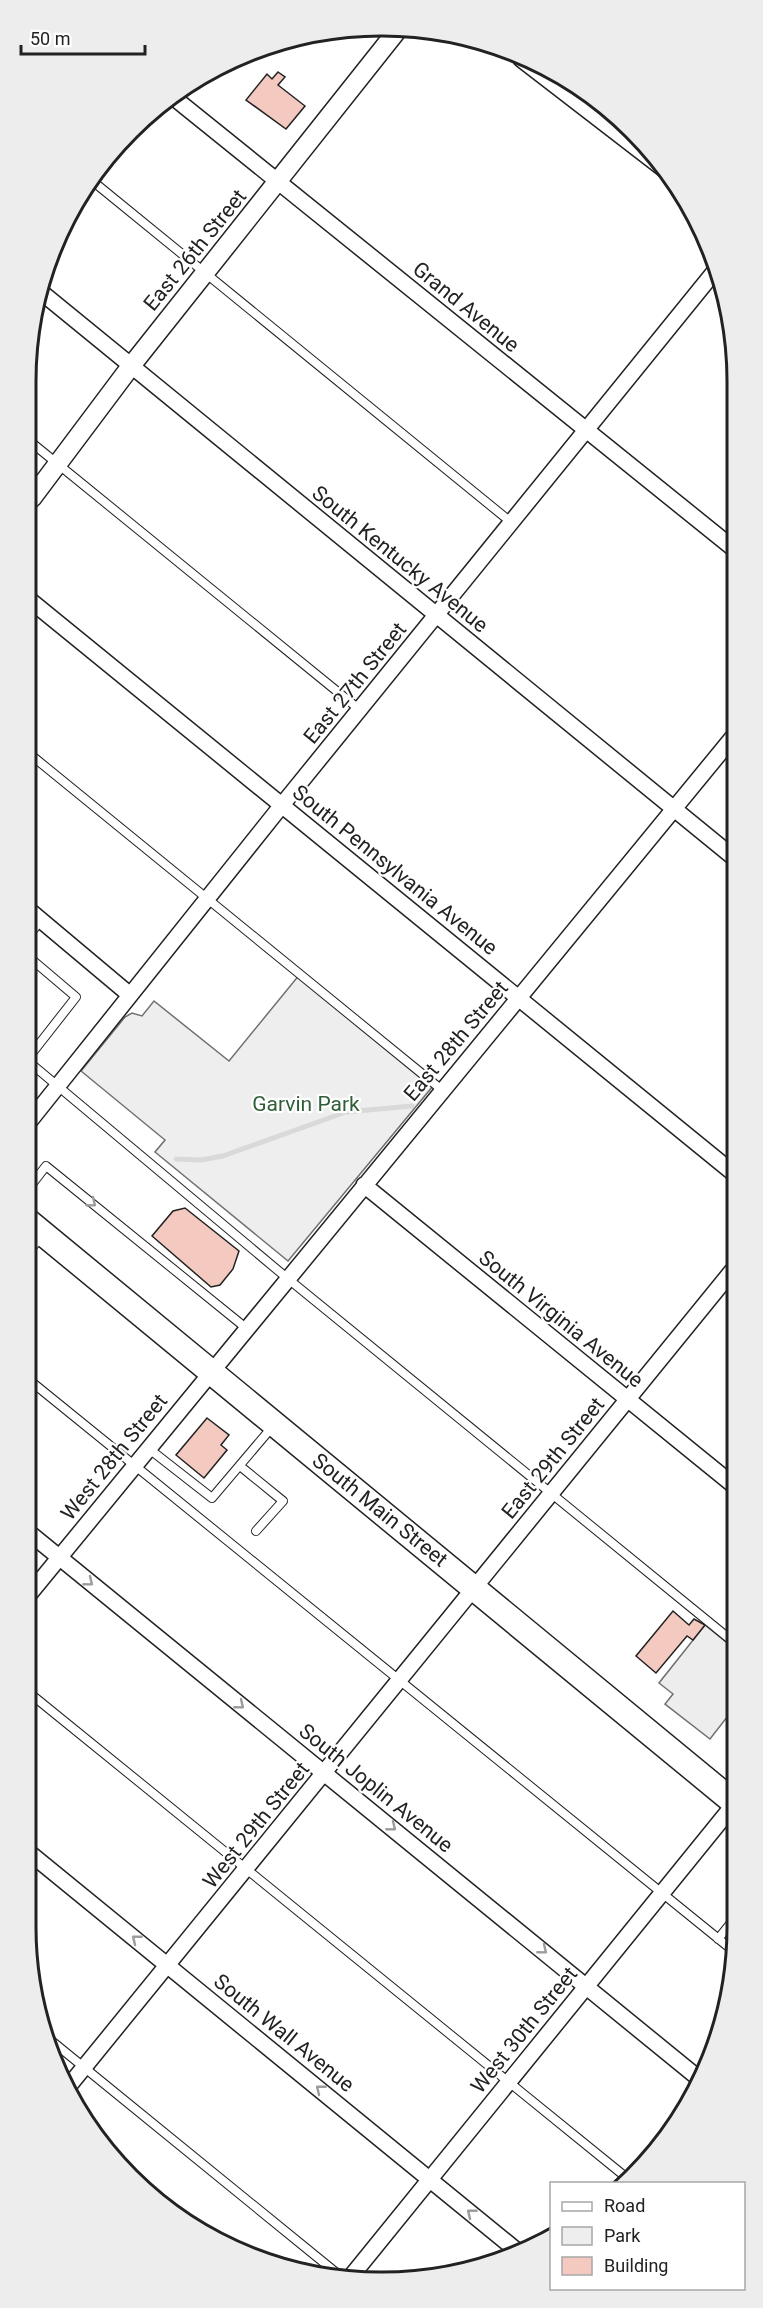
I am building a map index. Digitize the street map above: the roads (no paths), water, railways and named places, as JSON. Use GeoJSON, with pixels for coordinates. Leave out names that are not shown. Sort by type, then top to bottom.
{"type":"FeatureCollection","features":[{"type":"Feature","properties":{"kind":"main road","name":"South Main Street"},"geometry":{"type":"LineString","coordinates":[[36,1228],[727,1797]]}},
{"type":"Feature","properties":{"kind":"street","name":"East 26th Street"},"geometry":{"type":"LineString","coordinates":[[36,493],[132,366],[392,36]]}},
{"type":"Feature","properties":{"kind":"street"},"geometry":{"type":"LineString","coordinates":[[548,79],[634,146]]}},
{"type":"Feature","properties":{"kind":"street","name":"Grand Avenue"},"geometry":{"type":"LineString","coordinates":[[179,102],[727,543]]}},
{"type":"Feature","properties":{"kind":"street","name":"East 27th Street"},"geometry":{"type":"LineString","coordinates":[[36,1113],[711,276]]}},
{"type":"Feature","properties":{"kind":"street","name":"South Kentucky Avenue"},"geometry":{"type":"LineString","coordinates":[[47,297],[727,852]]}},
{"type":"Feature","properties":{"kind":"street","name":"South Pennsylvania Avenue"},"geometry":{"type":"LineString","coordinates":[[36,604],[727,1168]]}},
{"type":"Feature","properties":{"kind":"street","name":"East 28th Street"},"geometry":{"type":"LineString","coordinates":[[211,1371],[727,745]]}},
{"type":"Feature","properties":{"kind":"street"},"geometry":{"type":"LineString","coordinates":[[36,917],[130,995]]}},
{"type":"Feature","properties":{"kind":"street","name":"South Virginia Avenue"},"geometry":{"type":"LineString","coordinates":[[364,1185],[727,1480]]}},
{"type":"Feature","properties":{"kind":"street","name":"East 29th Street"},"geometry":{"type":"LineString","coordinates":[[475,1588],[727,1277]]}},
{"type":"Feature","properties":{"kind":"street","name":"West 28th Street"},"geometry":{"type":"LineString","coordinates":[[36,1586],[211,1371]]}},
{"type":"Feature","properties":{"kind":"street","name":"South Joplin Avenue"},"geometry":{"type":"LineString","coordinates":[[36,1539],[693,2074]]}},
{"type":"Feature","properties":{"kind":"street","name":"West 29th Street"},"geometry":{"type":"LineString","coordinates":[[73,2081],[475,1588]]}},
{"type":"Feature","properties":{"kind":"street","name":"West 30th Street"},"geometry":{"type":"LineString","coordinates":[[356,2271],[727,1813]]}},
{"type":"Feature","properties":{"kind":"street","name":"South Wall Avenue"},"geometry":{"type":"LineString","coordinates":[[36,1858],[512,2247]]}},
{"type":"Feature","properties":{"kind":"lane"},"geometry":{"type":"LineString","coordinates":[[97,185],[512,523]]}},
{"type":"Feature","properties":{"kind":"lane"},"geometry":{"type":"LineString","coordinates":[[36,446],[360,710]]}},
{"type":"Feature","properties":{"kind":"lane"},"geometry":{"type":"LineString","coordinates":[[36,760],[442,1090]]}},
{"type":"Feature","properties":{"kind":"lane"},"geometry":{"type":"LineString","coordinates":[[36,963],[76,997],[36,1048]]}},
{"type":"Feature","properties":{"kind":"lane"},"geometry":{"type":"LineString","coordinates":[[36,1068],[288,1278],[727,1637]]}},
{"type":"Feature","properties":{"kind":"lane"},"geometry":{"type":"LineString","coordinates":[[36,1179],[46,1166],[246,1328]]}},
{"type":"Feature","properties":{"kind":"lane"},"geometry":{"type":"LineString","coordinates":[[36,1385],[726,1945]]}},
{"type":"Feature","properties":{"kind":"lane"},"geometry":{"type":"LineString","coordinates":[[148,1448],[212,1498],[275,1424]]}},
{"type":"Feature","properties":{"kind":"lane"},"geometry":{"type":"LineString","coordinates":[[240,1466],[283,1501],[256,1531]]}},
{"type":"Feature","properties":{"kind":"lane"},"geometry":{"type":"LineString","coordinates":[[36,1698],[622,2174]]}},
{"type":"Feature","properties":{"kind":"lane"},"geometry":{"type":"LineString","coordinates":[[718,1939],[727,1928]]}},
{"type":"Feature","properties":{"kind":"lane"},"geometry":{"type":"LineString","coordinates":[[57,2045],[331,2268]]}},
{"type":"Feature","properties":{"kind":"waterway"},"geometry":{"type":"LineString","coordinates":[[176,1159],[201,1160],[223,1156],[346,1112],[412,1106]]}},
{"type":"Feature","properties":{"kind":"park label","name":"Garvin Park"},"geometry":{"type":"Point","coordinates":[306,1104]}}]}
